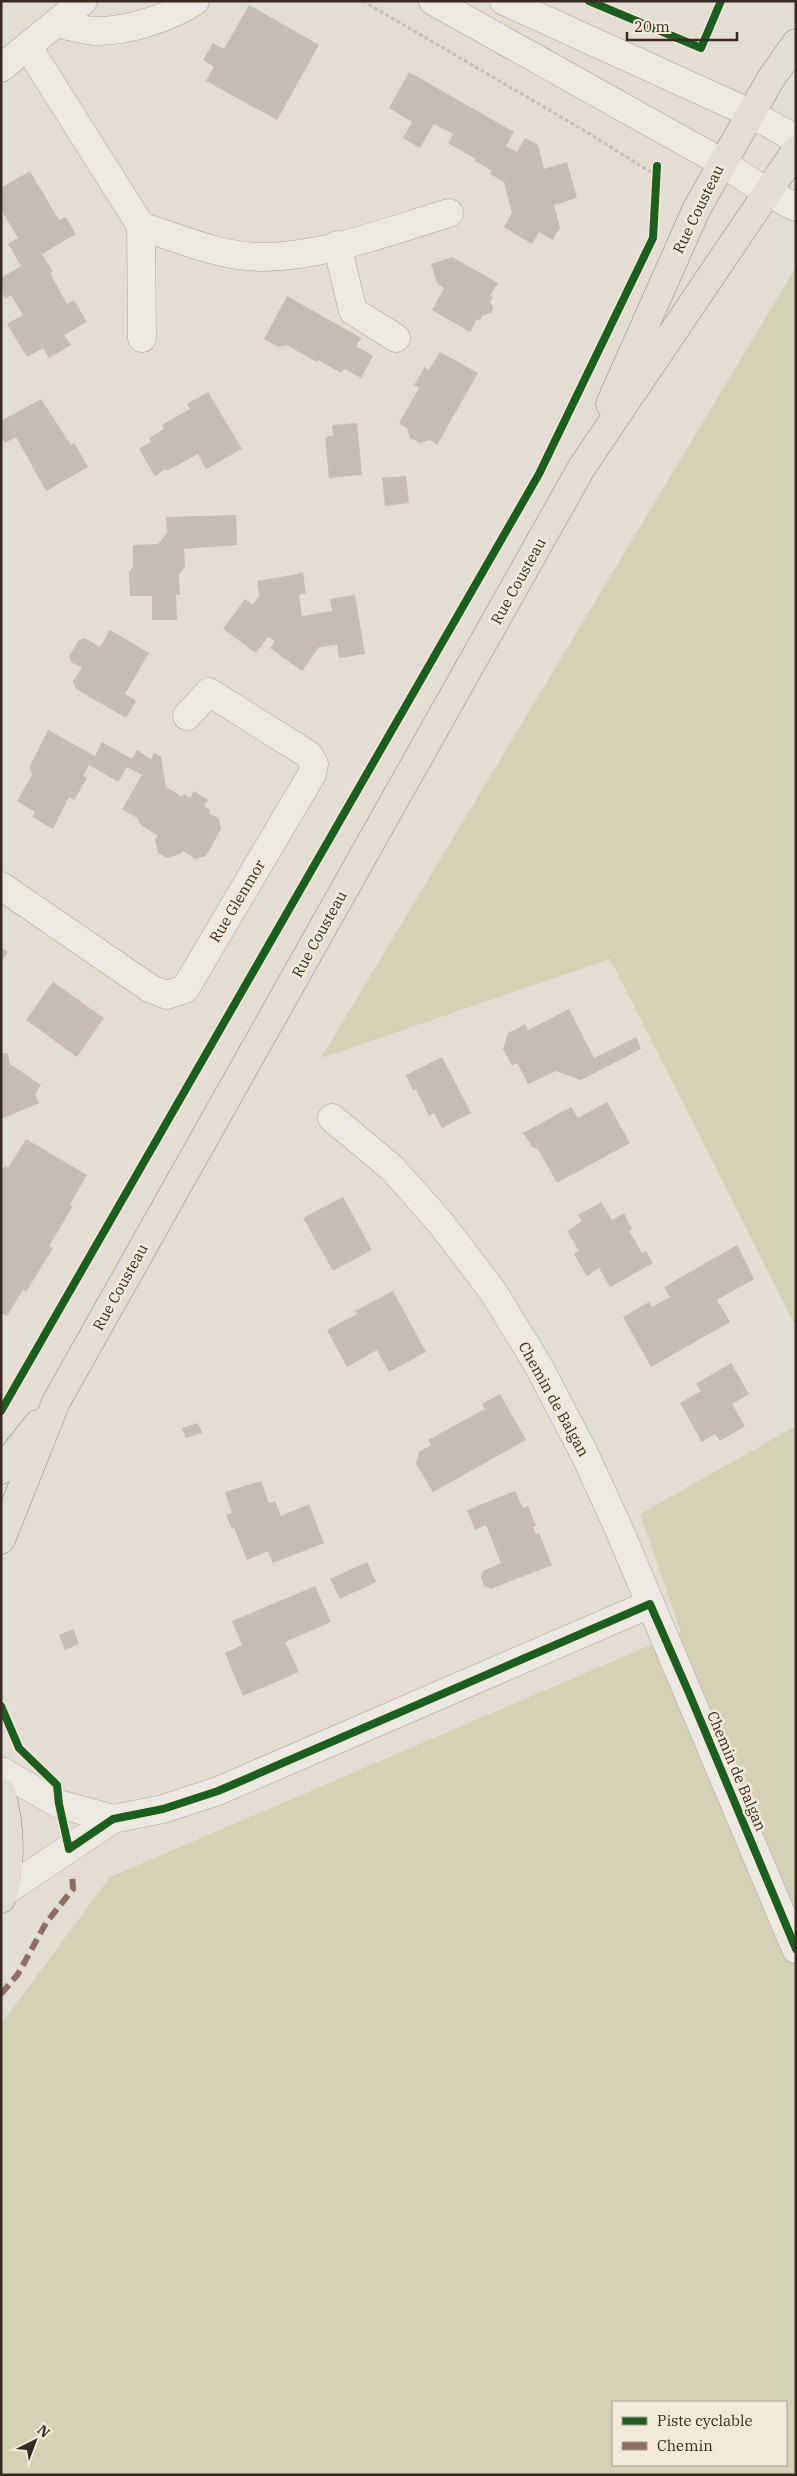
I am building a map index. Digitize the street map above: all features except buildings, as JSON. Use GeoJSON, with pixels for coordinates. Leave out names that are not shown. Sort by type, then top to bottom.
{"type":"FeatureCollection","features":[{"type":"Feature","properties":{"kind":"main road","name":"Rue Cousteau"},"geometry":{"type":"LineString","coordinates":[[582,467],[697,208],[750,113],[770,80],[796,44]]}},
{"type":"Feature","properties":{"kind":"main road","name":"Rue Cousteau"},"geometry":{"type":"LineString","coordinates":[[1,1540],[56,1402],[582,467],[796,150]]}},
{"type":"Feature","properties":{"kind":"main road","name":"Rue Cousteau"},"geometry":{"type":"LineString","coordinates":[[1,1470],[56,1402]]}},
{"type":"Feature","properties":{"kind":"main road"},"geometry":{"type":"LineString","coordinates":[[1,1792],[6,1808],[9,1850],[3,1896]]}},
{"type":"Feature","properties":{"kind":"street"},"geometry":{"type":"LineString","coordinates":[[1,68],[82,1]]}},
{"type":"Feature","properties":{"kind":"street"},"geometry":{"type":"LineString","coordinates":[[56,23],[94,31],[117,29],[178,12],[194,1]]}},
{"type":"Feature","properties":{"kind":"street"},"geometry":{"type":"LineString","coordinates":[[433,1],[722,162],[768,193],[796,207]]}},
{"type":"Feature","properties":{"kind":"street"},"geometry":{"type":"LineString","coordinates":[[504,1],[750,113],[796,140]]}},
{"type":"Feature","properties":{"kind":"street"},"geometry":{"type":"LineString","coordinates":[[28,47],[141,226],[142,338]]}},
{"type":"Feature","properties":{"kind":"street"},"geometry":{"type":"LineString","coordinates":[[141,226],[210,250],[262,257],[316,251],[449,213]]}},
{"type":"Feature","properties":{"kind":"street"},"geometry":{"type":"LineString","coordinates":[[337,245],[353,311],[396,338]]}},
{"type":"Feature","properties":{"kind":"street","name":"Rue Glenmor"},"geometry":{"type":"LineString","coordinates":[[1,886],[151,989],[167,995],[185,989],[312,774],[314,764],[309,755],[208,692],[187,716]]}},
{"type":"Feature","properties":{"kind":"street","name":"Chemin de Balgan"},"geometry":{"type":"LineString","coordinates":[[332,1118],[392,1168],[439,1221],[492,1290],[538,1365],[585,1456],[618,1527],[796,1950]]}},
{"type":"Feature","properties":{"kind":"street"},"geometry":{"type":"LineString","coordinates":[[3,1896],[113,1819],[163,1809],[218,1791],[650,1604]]}},
{"type":"Feature","properties":{"kind":"street"},"geometry":{"type":"LineString","coordinates":[[1,1771],[59,1804],[113,1819]]}},
{"type":"Feature","properties":{"kind":"path"},"geometry":{"type":"LineString","coordinates":[[363,1],[585,131],[657,176]]}},
{"type":"Feature","properties":{"kind":"path"},"geometry":{"type":"LineString","coordinates":[[656,185],[657,166]]}},
{"type":"Feature","properties":{"kind":"shaded area"},"geometry":{"type":"Polygon","coordinates":[[[796,267],[796,1327],[610,959],[321,1058],[796,267]]]}},
{"type":"Feature","properties":{"kind":"shaded area"},"geometry":{"type":"Polygon","coordinates":[[[796,1426],[796,2475],[1,2475],[1,2024],[110,1877],[681,1632],[640,1514],[796,1426]]]}},
{"type":"Feature","properties":{"kind":"marked path"},"geometry":{"type":"LineString","coordinates":[[1,1994],[18,1974],[46,1923],[73,1889],[72,1873]]}},
{"type":"Feature","properties":{"kind":"cycle path"},"geometry":{"type":"LineString","coordinates":[[589,1],[701,48],[721,1]]}},
{"type":"Feature","properties":{"kind":"cycle path"},"geometry":{"type":"LineString","coordinates":[[1,1411],[539,474],[653,238],[657,166]]}},
{"type":"Feature","properties":{"kind":"cycle path"},"geometry":{"type":"LineString","coordinates":[[1,1706],[19,1748],[57,1785],[59,1804],[69,1849],[113,1819],[163,1809],[218,1791],[650,1604],[796,1949]]}}]}
